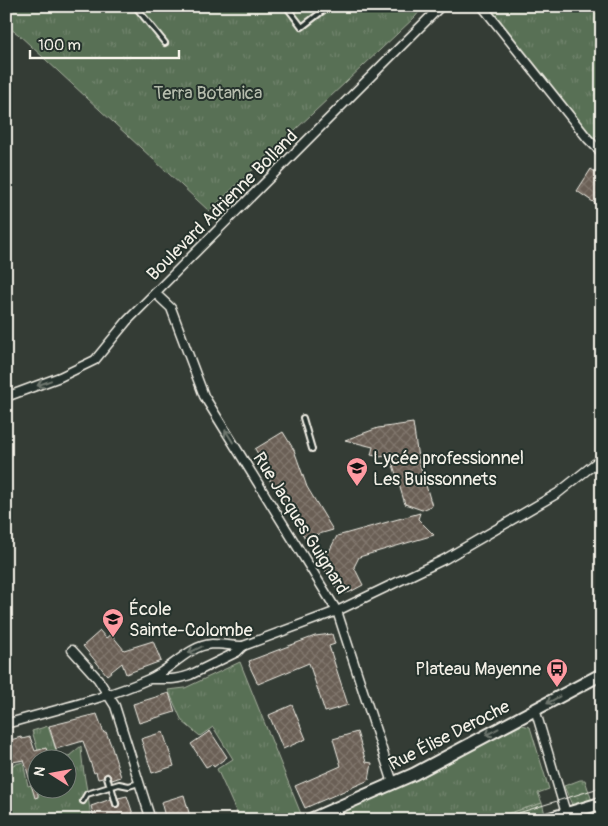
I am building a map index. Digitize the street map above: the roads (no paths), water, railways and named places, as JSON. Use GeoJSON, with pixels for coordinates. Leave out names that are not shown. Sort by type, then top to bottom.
{"type":"FeatureCollection","features":[{"type":"Feature","properties":{"kind":"main road","name":"Rue Élise Deroche"},"geometry":{"type":"LineString","coordinates":[[308,820],[414,774],[602,674]]}},
{"type":"Feature","properties":{"kind":"main road"},"geometry":{"type":"LineString","coordinates":[[545,820],[568,816],[602,803]]}},
{"type":"Feature","properties":{"kind":"street","name":"Boulevard Adrienne Bolland"},"geometry":{"type":"LineString","coordinates":[[6,397],[60,377],[95,360],[104,351],[115,334],[155,293],[441,6]]}},
{"type":"Feature","properties":{"kind":"street"},"geometry":{"type":"LineString","coordinates":[[482,6],[588,139],[602,153]]}},
{"type":"Feature","properties":{"kind":"street","name":"Rue Jacques Guignard"},"geometry":{"type":"LineString","coordinates":[[155,293],[171,308],[204,396],[338,611],[393,784]]}},
{"type":"Feature","properties":{"kind":"street"},"geometry":{"type":"LineString","coordinates":[[6,724],[109,694],[151,679],[193,650],[203,646],[212,644],[243,646],[338,611],[445,559],[497,530],[558,493],[602,458]]}},
{"type":"Feature","properties":{"kind":"street"},"geometry":{"type":"LineString","coordinates":[[151,679],[183,678],[237,652],[243,646]]}},
{"type":"Feature","properties":{"kind":"street"},"geometry":{"type":"LineString","coordinates":[[72,650],[109,694],[115,706],[150,820]]}},
{"type":"Feature","properties":{"kind":"street"},"geometry":{"type":"LineString","coordinates":[[535,709],[568,816]]}},
{"type":"Feature","properties":{"kind":"lane"},"geometry":{"type":"LineString","coordinates":[[135,6],[165,43]]}},
{"type":"Feature","properties":{"kind":"lane"},"geometry":{"type":"LineString","coordinates":[[286,6],[302,27],[329,6]]}},
{"type":"Feature","properties":{"kind":"lane"},"geometry":{"type":"LineString","coordinates":[[303,418],[312,449]]}},
{"type":"Feature","properties":{"kind":"lane"},"geometry":{"type":"LineString","coordinates":[[107,777],[116,804]]}},
{"type":"Feature","properties":{"kind":"lane"},"geometry":{"type":"LineString","coordinates":[[83,801],[87,794],[119,784],[129,786],[139,783]]}},
{"type":"Feature","properties":{"kind":"tram line"},"geometry":{"type":"LineString","coordinates":[[496,820],[602,787]]}},
{"type":"Feature","properties":{"kind":"place","name":"Lycée professionnel Les Buissonnets"},"geometry":{"type":"Point","coordinates":[357,487]}},
{"type":"Feature","properties":{"kind":"place","name":"École Sainte-Colombe"},"geometry":{"type":"Point","coordinates":[113,638]}},
{"type":"Feature","properties":{"kind":"place","name":"Plateau Mayenne"},"geometry":{"type":"Point","coordinates":[557,688]}},
{"type":"Feature","properties":{"kind":"park label","name":"Terra Botanica"},"geometry":{"type":"Point","coordinates":[208,93]}}]}
